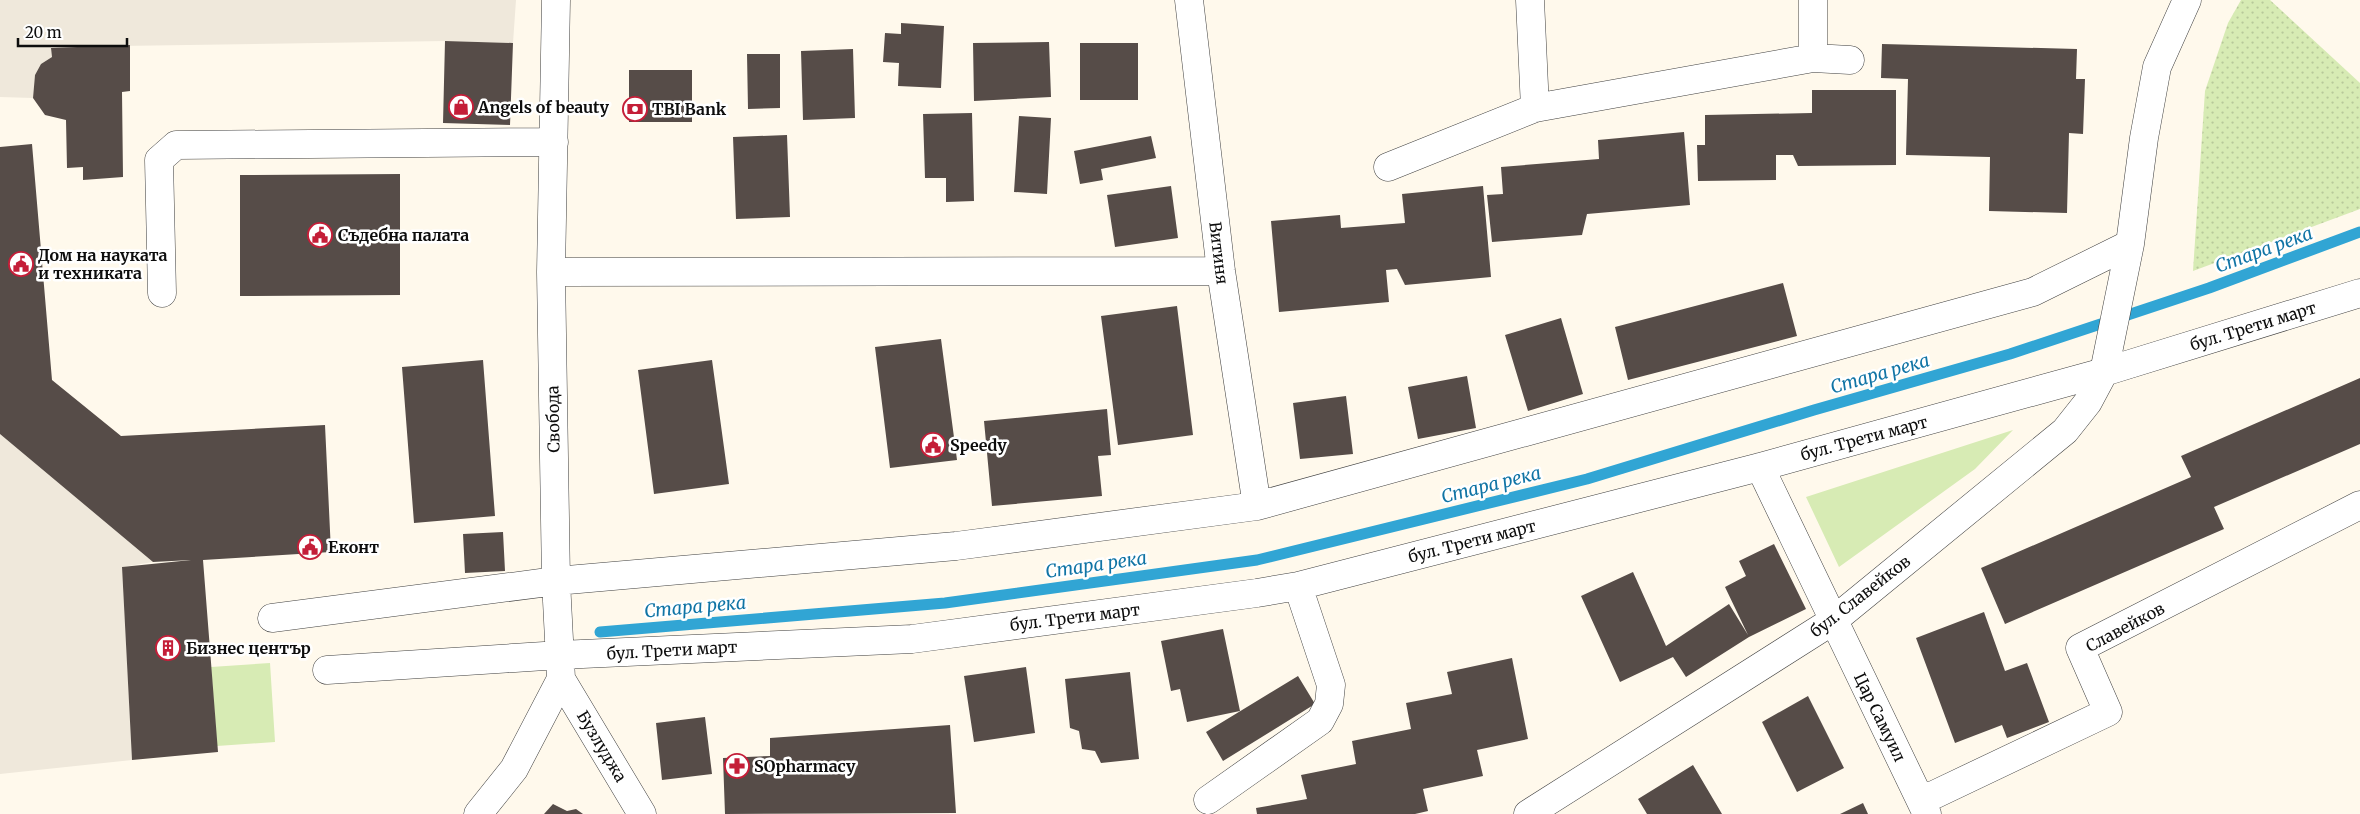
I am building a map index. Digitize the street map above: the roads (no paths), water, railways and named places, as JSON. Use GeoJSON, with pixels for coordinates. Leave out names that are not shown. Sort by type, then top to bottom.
{"type":"FeatureCollection","features":[{"type":"Feature","properties":{"kind":"street","name":"Свобода"},"geometry":{"type":"LineString","coordinates":[[556,0],[551,272],[556,581],[560,667]]}},
{"type":"Feature","properties":{"kind":"street","name":"Витиня"},"geometry":{"type":"LineString","coordinates":[[1189,0],[1221,271],[1257,506]]}},
{"type":"Feature","properties":{"kind":"street"},"geometry":{"type":"LineString","coordinates":[[1530,0],[1535,108]]}},
{"type":"Feature","properties":{"kind":"street"},"geometry":{"type":"LineString","coordinates":[[1813,0],[1813,58]]}},
{"type":"Feature","properties":{"kind":"street","name":"бул. Славейков"},"geometry":{"type":"LineString","coordinates":[[1528,814],[1834,620],[2065,431],[2088,402],[2104,372],[2130,244],[2144,138],[2157,67],[2187,0]]}},
{"type":"Feature","properties":{"kind":"street"},"geometry":{"type":"LineString","coordinates":[[1388,167],[1535,108],[1813,58],[1850,60]]}},
{"type":"Feature","properties":{"kind":"street"},"geometry":{"type":"LineString","coordinates":[[162,293],[160,160],[176,145],[554,142]]}},
{"type":"Feature","properties":{"kind":"street"},"geometry":{"type":"LineString","coordinates":[[272,618],[556,581],[956,546],[1257,506],[2033,292],[2130,244]]}},
{"type":"Feature","properties":{"kind":"street"},"geometry":{"type":"LineString","coordinates":[[551,272],[1221,271]]}},
{"type":"Feature","properties":{"kind":"street","name":"бул. Трети март"},"geometry":{"type":"LineString","coordinates":[[327,670],[560,667],[912,639],[1247,595],[1298,586],[1760,467],[2104,372],[2360,293]]}},
{"type":"Feature","properties":{"kind":"street","name":"Цар Самуил"},"geometry":{"type":"LineString","coordinates":[[1760,467],[1924,808]]}},
{"type":"Feature","properties":{"kind":"street","name":"Славейков"},"geometry":{"type":"LineString","coordinates":[[1924,808],[2108,712],[2080,648],[2360,505]]}},
{"type":"Feature","properties":{"kind":"street"},"geometry":{"type":"LineString","coordinates":[[1208,800],[1320,721],[1329,704],[1331,685],[1298,586]]}},
{"type":"Feature","properties":{"kind":"street"},"geometry":{"type":"LineString","coordinates":[[478,814],[514,768],[560,667]]}},
{"type":"Feature","properties":{"kind":"street","name":"Бузлуджа"},"geometry":{"type":"LineString","coordinates":[[560,667],[642,814]]}},
{"type":"Feature","properties":{"kind":"waterway","name":"Стара река"},"geometry":{"type":"LineString","coordinates":[[600,632],[945,603],[1257,560],[1587,479],[1814,410],[2010,354],[2209,288],[2360,232]]}},
{"type":"Feature","properties":{"kind":"place","name":"Angels of beauty"},"geometry":{"type":"Point","coordinates":[461,107]}},
{"type":"Feature","properties":{"kind":"place","name":"TBI Bank"},"geometry":{"type":"Point","coordinates":[635,109]}},
{"type":"Feature","properties":{"kind":"place","name":"Съдебна палата"},"geometry":{"type":"Point","coordinates":[320,235]}},
{"type":"Feature","properties":{"kind":"place","name":"Дом на науката и техниката"},"geometry":{"type":"Point","coordinates":[21,264]}},
{"type":"Feature","properties":{"kind":"place","name":"Speedy"},"geometry":{"type":"Point","coordinates":[933,445]}},
{"type":"Feature","properties":{"kind":"place","name":"Еконт"},"geometry":{"type":"Point","coordinates":[310,547]}},
{"type":"Feature","properties":{"kind":"place","name":"Бизнес център"},"geometry":{"type":"Point","coordinates":[168,648]}},
{"type":"Feature","properties":{"kind":"place","name":"SOpharmacy"},"geometry":{"type":"Point","coordinates":[737,766]}}]}
